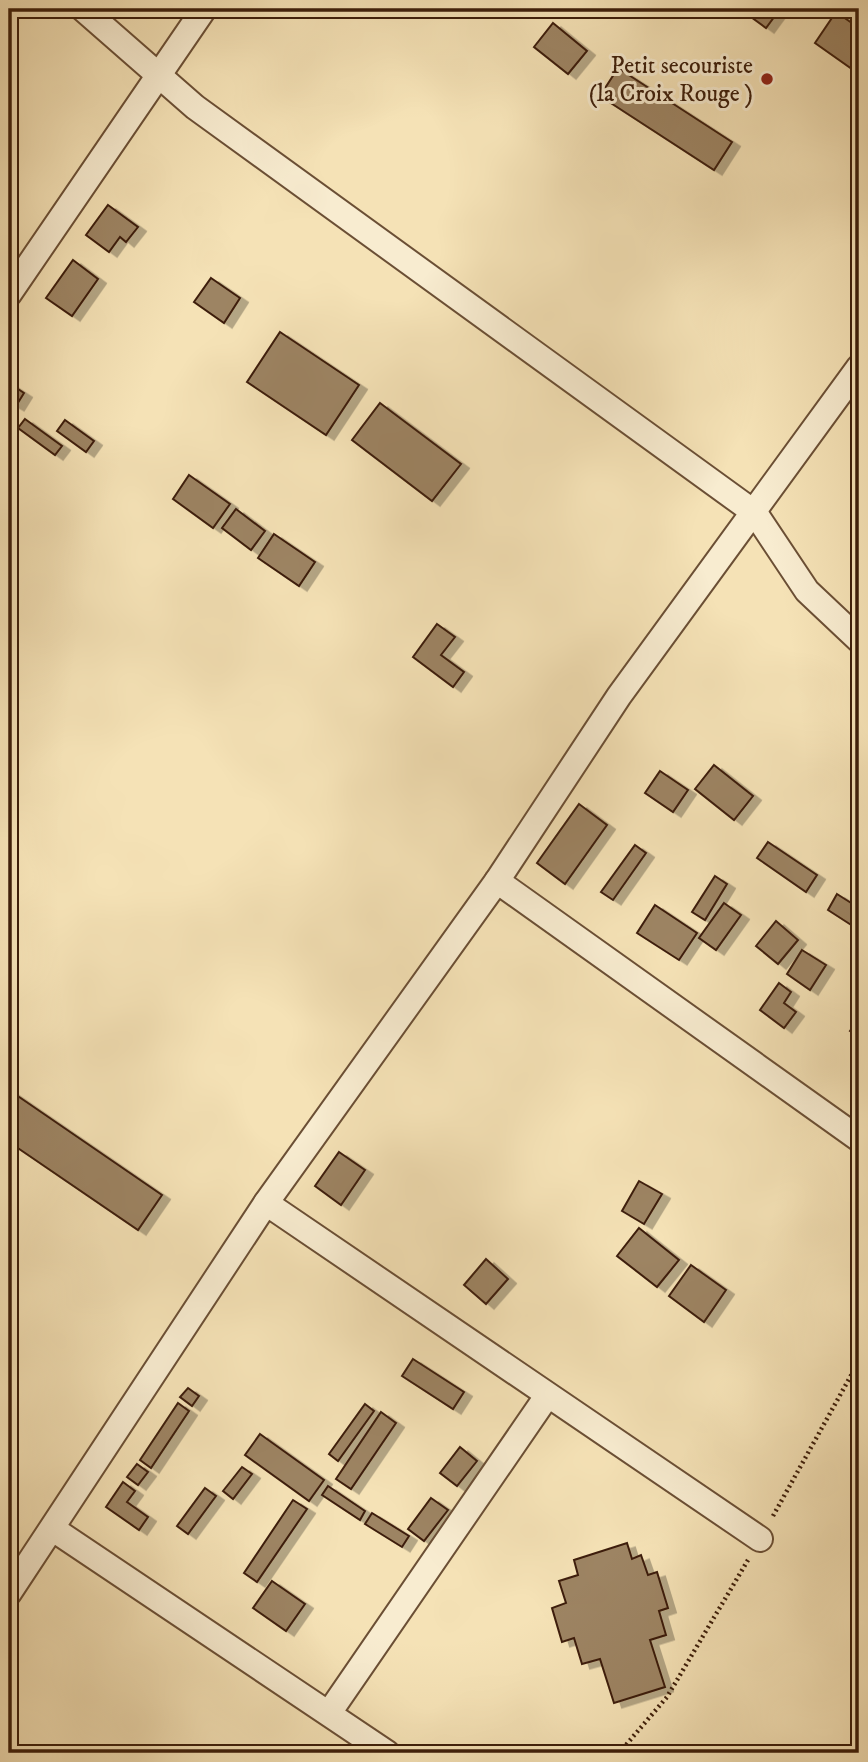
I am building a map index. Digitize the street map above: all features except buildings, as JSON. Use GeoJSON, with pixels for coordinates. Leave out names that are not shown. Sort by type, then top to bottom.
{"type":"FeatureCollection","features":[{"type":"Feature","properties":{"kind":"street"},"geometry":{"type":"LineString","coordinates":[[83,9],[157,77],[755,513],[807,592],[859,640]]}},
{"type":"Feature","properties":{"kind":"street"},"geometry":{"type":"LineString","coordinates":[[9,294],[204,9]]}},
{"type":"Feature","properties":{"kind":"street"},"geometry":{"type":"LineString","coordinates":[[9,1593],[266,1203],[497,881],[619,695],[755,513],[859,367]]}},
{"type":"Feature","properties":{"kind":"street"},"geometry":{"type":"LineString","coordinates":[[497,881],[859,1139]]}},
{"type":"Feature","properties":{"kind":"street"},"geometry":{"type":"LineString","coordinates":[[266,1203],[761,1539]]}},
{"type":"Feature","properties":{"kind":"street"},"geometry":{"type":"LineString","coordinates":[[330,1713],[547,1396]]}},
{"type":"Feature","properties":{"kind":"street"},"geometry":{"type":"LineString","coordinates":[[52,1529],[387,1753]]}},
{"type":"Feature","properties":{"kind":"place","name":"Petit secouriste (la Croix Rouge )"},"geometry":{"type":"Point","coordinates":[767,79]}}]}
